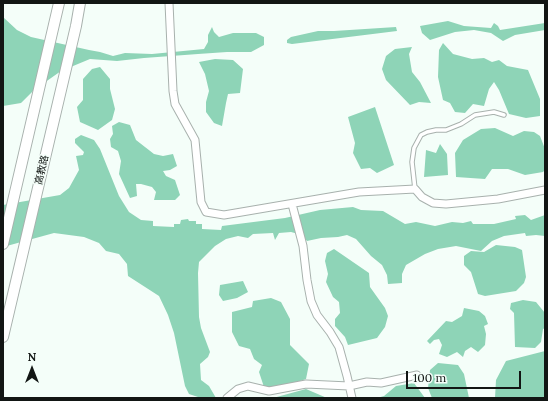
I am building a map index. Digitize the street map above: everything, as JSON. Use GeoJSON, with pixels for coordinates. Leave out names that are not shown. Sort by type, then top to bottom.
{"type":"FeatureCollection","features":[{"type":"Feature","properties":{"kind":"main road"},"geometry":{"type":"LineString","coordinates":[[3,244],[59,3]]}},
{"type":"Feature","properties":{"kind":"main road","name":"高教路"},"geometry":{"type":"LineString","coordinates":[[3,337],[76,26],[80,3]]}},
{"type":"Feature","properties":{"kind":"street"},"geometry":{"type":"LineString","coordinates":[[169,3],[173,91],[175,104],[195,140],[201,202],[206,212],[224,216],[359,192],[415,190],[422,197],[433,203],[446,204],[498,199],[545,190]]}},
{"type":"Feature","properties":{"kind":"street"},"geometry":{"type":"LineString","coordinates":[[292,204],[303,246],[311,301],[317,315],[339,347],[352,398]]}},
{"type":"Feature","properties":{"kind":"street"},"geometry":{"type":"LineString","coordinates":[[227,398],[238,390],[248,386],[269,391],[306,384],[349,386],[367,382],[381,383],[417,375]]}},
{"type":"Feature","properties":{"kind":"lane"},"geometry":{"type":"LineString","coordinates":[[415,190],[412,162],[414,148],[421,135],[436,130],[446,130],[475,116],[494,112],[504,115]]}},
{"type":"Feature","properties":{"kind":"shaded area"},"geometry":{"type":"Polygon","coordinates":[[[3,17],[17,30],[31,37],[113,56],[125,53],[152,54],[204,49],[208,42],[208,35],[212,27],[214,32],[219,37],[233,33],[256,33],[264,37],[264,45],[251,52],[227,52],[117,61],[90,59],[61,71],[34,90],[21,103],[3,106],[3,17]]]}},
{"type":"Feature","properties":{"kind":"shaded area"},"geometry":{"type":"Polygon","coordinates":[[[448,21],[464,26],[491,28],[494,23],[500,30],[545,23],[545,30],[515,35],[503,41],[491,33],[474,30],[455,32],[430,40],[422,33],[420,26],[448,21]]]}},
{"type":"Feature","properties":{"kind":"shaded area"},"geometry":{"type":"Polygon","coordinates":[[[396,27],[397,31],[292,44],[287,43],[287,40],[291,37],[318,31],[396,27]]]}},
{"type":"Feature","properties":{"kind":"shaded area"},"geometry":{"type":"Polygon","coordinates":[[[443,43],[453,54],[472,59],[484,58],[492,62],[499,60],[507,66],[528,70],[540,99],[540,116],[526,118],[509,114],[494,82],[489,89],[484,106],[473,104],[465,113],[455,112],[450,103],[443,100],[438,77],[439,50],[443,43]]]}},
{"type":"Feature","properties":{"kind":"shaded area"},"geometry":{"type":"Polygon","coordinates":[[[412,47],[409,54],[412,72],[420,82],[431,103],[419,102],[410,105],[386,80],[382,69],[386,56],[395,49],[412,47]]]}},
{"type":"Feature","properties":{"kind":"shaded area"},"geometry":{"type":"Polygon","coordinates":[[[215,59],[233,60],[243,69],[240,93],[228,94],[222,126],[214,123],[206,112],[206,102],[209,91],[205,74],[199,62],[215,59]]]}},
{"type":"Feature","properties":{"kind":"shaded area"},"geometry":{"type":"Polygon","coordinates":[[[100,67],[110,79],[110,89],[115,109],[112,120],[98,130],[80,122],[77,107],[83,100],[83,79],[92,69],[100,67]]]}},
{"type":"Feature","properties":{"kind":"shaded area"},"geometry":{"type":"Polygon","coordinates":[[[375,107],[394,165],[377,173],[370,168],[361,169],[353,153],[355,143],[348,117],[375,107]]]}},
{"type":"Feature","properties":{"kind":"shaded area"},"geometry":{"type":"Polygon","coordinates":[[[119,122],[130,125],[136,140],[154,154],[163,156],[173,154],[177,166],[170,170],[163,171],[166,176],[175,180],[180,195],[175,200],[154,200],[156,192],[152,187],[141,184],[136,184],[137,196],[130,198],[119,174],[121,161],[118,151],[111,147],[110,139],[113,134],[112,126],[119,122]]]}},
{"type":"Feature","properties":{"kind":"shaded area"},"geometry":{"type":"Polygon","coordinates":[[[495,128],[513,136],[524,131],[534,132],[540,136],[545,149],[545,170],[543,172],[525,175],[508,169],[492,169],[485,179],[456,177],[455,153],[463,140],[481,129],[495,128]]]}},
{"type":"Feature","properties":{"kind":"shaded area"},"geometry":{"type":"Polygon","coordinates":[[[81,135],[94,140],[100,149],[119,196],[129,212],[141,220],[153,221],[153,226],[174,227],[174,224],[180,224],[181,220],[188,219],[189,221],[196,221],[196,224],[202,224],[202,229],[221,230],[222,226],[285,218],[320,210],[353,207],[361,210],[383,211],[405,224],[416,222],[435,226],[452,222],[463,223],[471,221],[473,224],[494,224],[516,219],[515,216],[525,215],[531,220],[545,215],[545,236],[526,236],[525,233],[504,236],[492,241],[481,251],[456,246],[438,249],[425,254],[406,265],[402,274],[402,283],[388,284],[387,275],[382,265],[371,256],[356,239],[347,235],[307,241],[302,235],[291,232],[279,233],[275,240],[273,233],[253,234],[248,238],[238,236],[226,239],[215,246],[199,262],[199,317],[201,328],[210,352],[208,357],[200,364],[201,380],[209,386],[216,398],[201,398],[189,394],[185,386],[174,333],[168,315],[159,296],[128,276],[127,264],[119,254],[106,251],[99,243],[84,237],[54,233],[3,247],[3,205],[60,195],[69,188],[79,170],[76,156],[83,155],[84,152],[75,143],[75,139],[81,135]]]}},
{"type":"Feature","properties":{"kind":"shaded area"},"geometry":{"type":"Polygon","coordinates":[[[440,144],[447,154],[448,175],[424,177],[426,150],[436,153],[440,144]]]}},
{"type":"Feature","properties":{"kind":"shaded area"},"geometry":{"type":"Polygon","coordinates":[[[496,245],[515,247],[522,250],[526,277],[524,283],[516,291],[485,296],[478,294],[471,272],[464,265],[464,256],[471,251],[484,252],[496,245]]]}},
{"type":"Feature","properties":{"kind":"shaded area"},"geometry":{"type":"Polygon","coordinates":[[[334,249],[369,273],[370,287],[385,308],[388,316],[385,327],[377,338],[348,345],[345,337],[335,326],[335,319],[340,313],[339,302],[333,297],[326,282],[328,274],[325,261],[327,253],[334,249]]]}},
{"type":"Feature","properties":{"kind":"shaded area"},"geometry":{"type":"Polygon","coordinates":[[[243,281],[248,292],[237,298],[223,301],[219,295],[220,285],[243,281]]]}},
{"type":"Feature","properties":{"kind":"shaded area"},"geometry":{"type":"Polygon","coordinates":[[[271,298],[281,302],[290,319],[290,345],[309,364],[306,379],[283,387],[264,387],[259,372],[262,365],[254,359],[250,349],[239,346],[232,332],[232,312],[252,307],[253,301],[271,298]]]}},
{"type":"Feature","properties":{"kind":"shaded area"},"geometry":{"type":"Polygon","coordinates":[[[523,300],[536,302],[545,313],[545,328],[543,329],[541,342],[535,348],[515,347],[514,313],[510,309],[511,303],[523,300]]]}},
{"type":"Feature","properties":{"kind":"shaded area"},"geometry":{"type":"Polygon","coordinates":[[[464,308],[479,311],[485,316],[488,324],[484,326],[486,334],[485,345],[478,352],[471,347],[465,351],[463,357],[457,352],[447,357],[439,354],[442,345],[439,339],[434,340],[430,344],[427,341],[446,321],[452,322],[462,316],[464,308]]]}},
{"type":"Feature","properties":{"kind":"shaded area"},"geometry":{"type":"Polygon","coordinates":[[[545,351],[545,398],[495,398],[496,380],[506,361],[545,351]]]}},
{"type":"Feature","properties":{"kind":"shaded area"},"geometry":{"type":"Polygon","coordinates":[[[438,363],[458,365],[464,374],[469,398],[432,398],[428,388],[430,370],[438,363]]]}},
{"type":"Feature","properties":{"kind":"shaded area"},"geometry":{"type":"Polygon","coordinates":[[[414,383],[425,398],[377,398],[384,396],[396,386],[414,383]]]}},
{"type":"Feature","properties":{"kind":"shaded area"},"geometry":{"type":"Polygon","coordinates":[[[306,389],[327,398],[273,398],[306,389]]]}}]}
